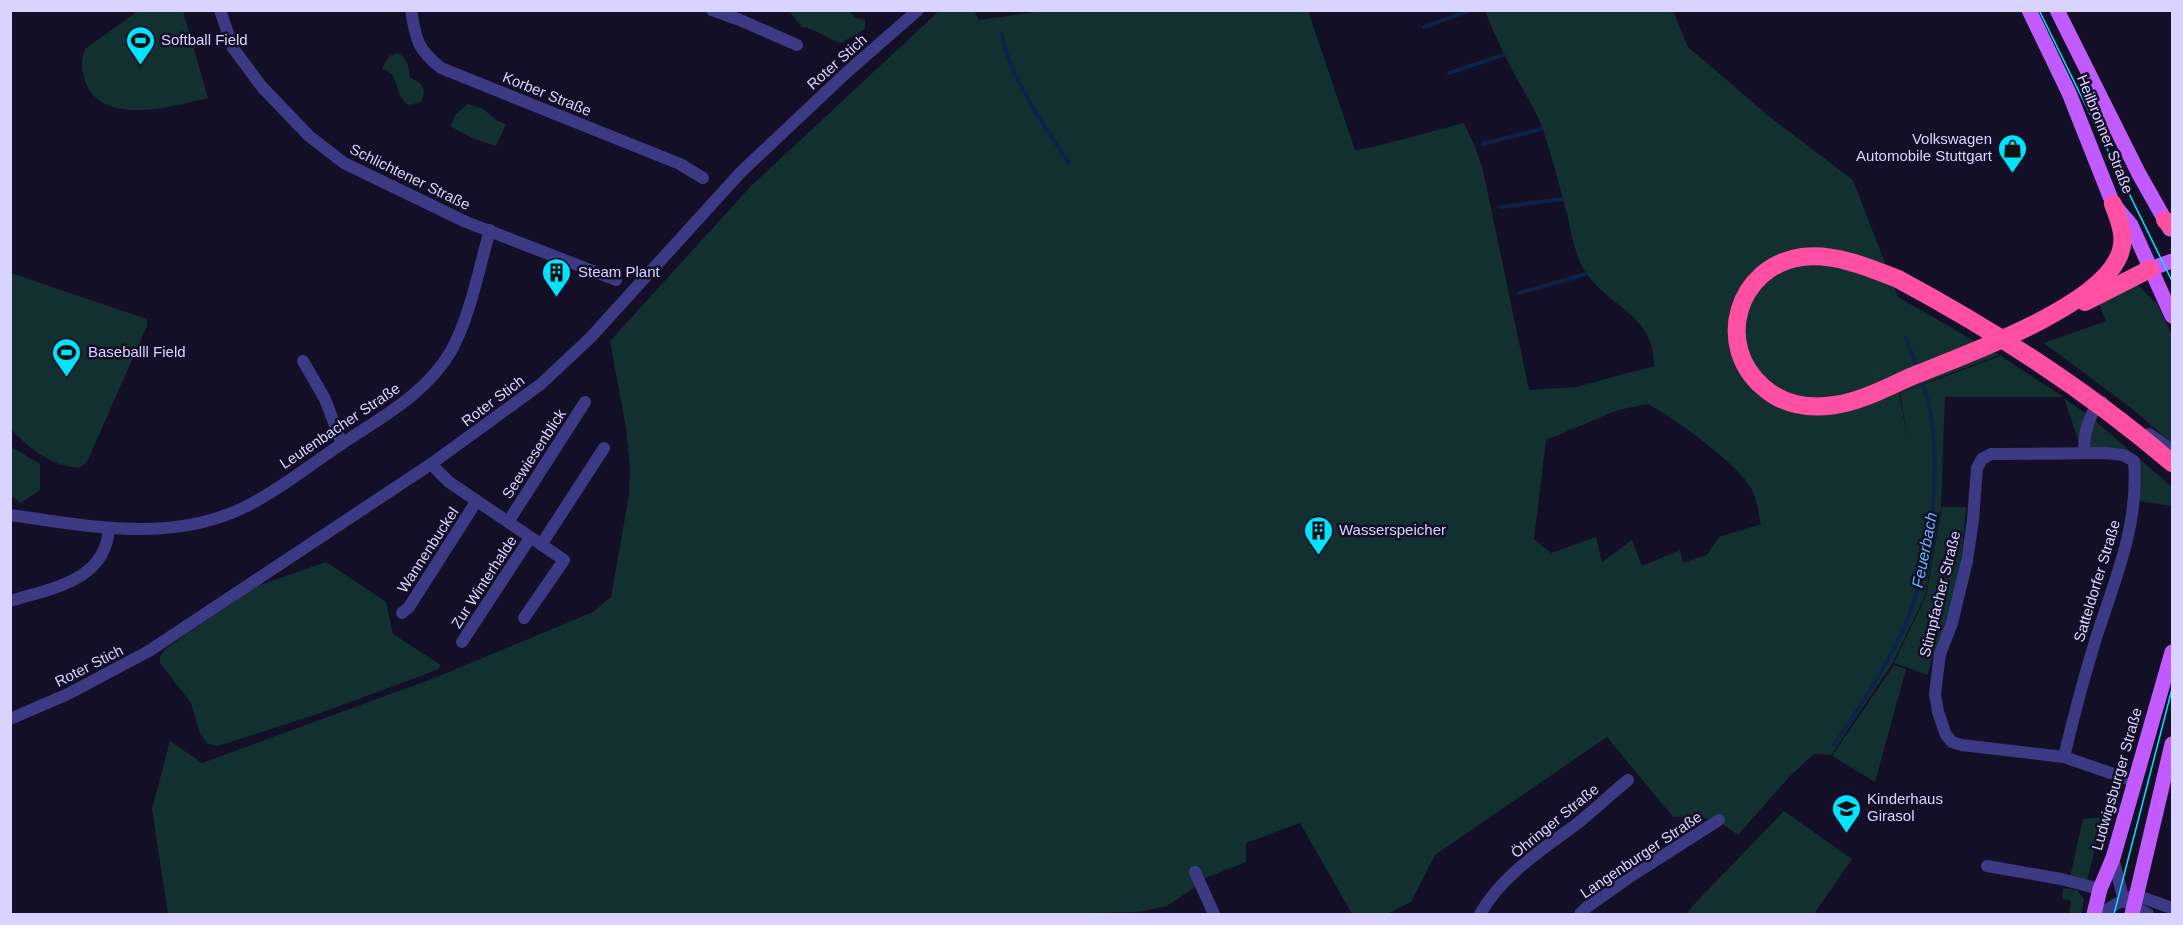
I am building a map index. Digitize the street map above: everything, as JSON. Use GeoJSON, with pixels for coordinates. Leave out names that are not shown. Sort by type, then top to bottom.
{"type":"FeatureCollection","features":[{"type":"Feature","properties":{"kind":"highway"},"geometry":{"type":"LineString","coordinates":[[2095,292],[2121,252],[2122,232],[2113,204]]}},
{"type":"Feature","properties":{"kind":"highway"},"geometry":{"type":"LineString","coordinates":[[2150,269],[2095,292],[2040,320],[2001,339],[1972,352],[1864,398],[1835,406],[1819,407],[1790,403],[1771,394],[1762,387],[1744,362],[1736,333],[1738,315],[1745,294],[1758,278],[1774,266],[1793,259],[1814,257],[1863,266],[1898,279],[1942,303],[1999,337],[2008,343],[2044,365],[2103,407],[2172,463]]}},
{"type":"Feature","properties":{"kind":"main road","name":"Heilbronner Straße"},"geometry":{"type":"LineString","coordinates":[[2029,10],[2069,93],[2113,204],[2131,225],[2150,269]]}},
{"type":"Feature","properties":{"kind":"main road","name":"Heilbronner Straße"},"geometry":{"type":"LineString","coordinates":[[2057,10],[2170,227]]}},
{"type":"Feature","properties":{"kind":"main road"},"geometry":{"type":"LineString","coordinates":[[2172,261],[2150,269],[2172,316]]}},
{"type":"Feature","properties":{"kind":"main road","name":"Ludwigsburger Straße"},"geometry":{"type":"LineString","coordinates":[[2094,915],[2100,889],[2113,858],[2172,652]]}},
{"type":"Feature","properties":{"kind":"main road"},"geometry":{"type":"LineString","coordinates":[[2131,904],[2172,744]]}},
{"type":"Feature","properties":{"kind":"street","name":"Schlichtener Straße"},"geometry":{"type":"LineString","coordinates":[[220,10],[232,48],[262,87],[309,135],[344,164],[466,222],[616,280]]}},
{"type":"Feature","properties":{"kind":"street","name":"Korber Straße"},"geometry":{"type":"LineString","coordinates":[[411,10],[415,37],[424,55],[441,68],[680,164],[703,178]]}},
{"type":"Feature","properties":{"kind":"street"},"geometry":{"type":"LineString","coordinates":[[712,10],[741,15],[797,45]]}},
{"type":"Feature","properties":{"kind":"street","name":"Roter Stich"},"geometry":{"type":"LineString","coordinates":[[10,719],[68,694],[149,651],[431,464],[541,384],[580,349],[741,172],[846,73],[918,10]]}},
{"type":"Feature","properties":{"kind":"street","name":"Leutenbacher Straße"},"geometry":{"type":"LineString","coordinates":[[10,515],[109,528],[169,529],[200,524],[225,516],[260,499],[415,393],[441,367],[460,330],[490,230]]}},
{"type":"Feature","properties":{"kind":"street"},"geometry":{"type":"LineString","coordinates":[[303,361],[325,399],[342,444]]}},
{"type":"Feature","properties":{"kind":"street"},"geometry":{"type":"LineString","coordinates":[[2084,451],[2087,423],[2099,400],[2172,450]]}},
{"type":"Feature","properties":{"kind":"street","name":"Seewiesenblick"},"geometry":{"type":"LineString","coordinates":[[508,522],[585,402]]}},
{"type":"Feature","properties":{"kind":"street","name":"Zur Winterhalde"},"geometry":{"type":"LineString","coordinates":[[462,642],[604,448]]}},
{"type":"Feature","properties":{"kind":"street","name":"Satteldorfer Straße"},"geometry":{"type":"LineString","coordinates":[[1982,459],[1995,453],[2084,451],[2123,455],[2134,461],[2136,488],[2130,531],[2077,702],[2064,757]]}},
{"type":"Feature","properties":{"kind":"street","name":"Stimpfacher Straße"},"geometry":{"type":"LineString","coordinates":[[1982,459],[1977,468],[1967,561],[1952,623],[1940,654],[1935,694],[1938,712],[1946,735],[1952,742],[2064,757]]}},
{"type":"Feature","properties":{"kind":"street"},"geometry":{"type":"LineString","coordinates":[[431,464],[449,482],[476,502],[564,560],[524,618]]}},
{"type":"Feature","properties":{"kind":"street","name":"Wannenbuckel"},"geometry":{"type":"LineString","coordinates":[[402,613],[409,607],[476,502]]}},
{"type":"Feature","properties":{"kind":"street"},"geometry":{"type":"LineString","coordinates":[[10,602],[65,583],[88,572],[96,565],[104,552],[109,528]]}},
{"type":"Feature","properties":{"kind":"street"},"geometry":{"type":"LineString","coordinates":[[2064,757],[2134,781]]}},
{"type":"Feature","properties":{"kind":"street","name":"Öhringer Straße"},"geometry":{"type":"LineString","coordinates":[[1480,915],[1496,892],[1530,857],[1580,821],[1628,780]]}},
{"type":"Feature","properties":{"kind":"street","name":"Langenburger Straße"},"geometry":{"type":"LineString","coordinates":[[1580,915],[1587,907],[1628,878],[1719,820]]}},
{"type":"Feature","properties":{"kind":"street"},"geometry":{"type":"LineString","coordinates":[[2113,858],[2131,904],[2148,915]]}},
{"type":"Feature","properties":{"kind":"street"},"geometry":{"type":"LineString","coordinates":[[1987,866],[2061,879],[2100,889]]}},
{"type":"Feature","properties":{"kind":"street"},"geometry":{"type":"LineString","coordinates":[[1195,872],[1214,915]]}},
{"type":"Feature","properties":{"kind":"street"},"geometry":{"type":"LineString","coordinates":[[2100,915],[2105,910],[2131,904],[2172,908]]}},
{"type":"Feature","properties":{"kind":"green space","name":"Softball Field"},"geometry":{"type":"Polygon","coordinates":[[[144,10],[183,11],[208,98],[176,106],[139,110],[122,109],[106,104],[94,95],[85,81],[83,72],[82,61],[85,49],[135,13],[144,10]]]}},
{"type":"Feature","properties":{"kind":"green space"},"geometry":{"type":"Polygon","coordinates":[[[1050,10],[1308,11],[1355,150],[1464,123],[1483,170],[1529,390],[1576,387],[1654,366],[1652,348],[1646,333],[1637,321],[1591,280],[1582,266],[1577,255],[1547,141],[1485,11],[1673,11],[1688,47],[1771,118],[1853,180],[1898,297],[1999,355],[1899,393],[1908,442],[1900,393],[2001,356],[2063,397],[1945,397],[1941,507],[1925,596],[1892,664],[1831,755],[1814,754],[1789,777],[1738,835],[1715,819],[1673,817],[1607,737],[1435,855],[1411,902],[1387,914],[1352,914],[1300,823],[1246,843],[1246,862],[1203,879],[1167,906],[1139,912],[1043,914],[168,914],[152,809],[170,741],[202,763],[437,677],[593,612],[611,597],[629,495],[630,467],[626,428],[610,341],[751,186],[939,11],[974,11],[979,20],[1050,10]],[[1648,404],[1618,410],[1546,440],[1534,539],[1551,553],[1596,537],[1602,562],[1632,540],[1642,566],[1680,550],[1683,563],[1707,555],[1719,537],[1761,524],[1755,496],[1744,478],[1689,430],[1648,404]]]}},
{"type":"Feature","properties":{"kind":"green space"},"geometry":{"type":"Polygon","coordinates":[[[789,11],[849,11],[855,17],[865,20],[865,29],[841,43],[802,27],[789,11]]]}},
{"type":"Feature","properties":{"kind":"green space"},"geometry":{"type":"Polygon","coordinates":[[[397,53],[406,60],[410,78],[423,87],[421,102],[409,105],[400,95],[393,75],[382,69],[389,56],[397,53]]]}},
{"type":"Feature","properties":{"kind":"green space"},"geometry":{"type":"Polygon","coordinates":[[[468,104],[483,109],[496,120],[506,124],[496,146],[474,139],[450,126],[456,114],[468,104]]]}},
{"type":"Feature","properties":{"kind":"green space","name":"Baseballl Field"},"geometry":{"type":"Polygon","coordinates":[[[11,273],[147,319],[147,326],[87,462],[79,468],[60,464],[42,455],[11,429],[11,273]]]}},
{"type":"Feature","properties":{"kind":"green space"},"geometry":{"type":"Polygon","coordinates":[[[2135,282],[2157,304],[2172,335],[2172,443],[2135,411],[2044,343],[2106,321],[2098,302],[2135,282]]]}},
{"type":"Feature","properties":{"kind":"green space"},"geometry":{"type":"Polygon","coordinates":[[[2064,398],[2092,418],[2172,487],[2172,506],[2138,501],[2135,460],[2082,451],[2064,398]]]}},
{"type":"Feature","properties":{"kind":"green space"},"geometry":{"type":"Polygon","coordinates":[[[10,446],[40,464],[40,490],[21,503],[11,496],[10,446]]]}},
{"type":"Feature","properties":{"kind":"green space"},"geometry":{"type":"Polygon","coordinates":[[[1942,507],[1966,507],[1955,593],[1928,675],[1894,663],[1926,596],[1942,507]]]}},
{"type":"Feature","properties":{"kind":"green space"},"geometry":{"type":"Polygon","coordinates":[[[326,562],[386,602],[393,634],[441,665],[438,669],[421,676],[312,716],[218,746],[208,744],[200,734],[191,703],[160,663],[160,657],[165,649],[257,586],[326,562]]]}},
{"type":"Feature","properties":{"kind":"green space"},"geometry":{"type":"Polygon","coordinates":[[[1894,665],[1906,669],[1875,782],[1832,756],[1894,665]]]}},
{"type":"Feature","properties":{"kind":"green space"},"geometry":{"type":"Polygon","coordinates":[[[1784,811],[1852,859],[1814,914],[1686,914],[1698,900],[1784,811]]]}},
{"type":"Feature","properties":{"kind":"green space"},"geometry":{"type":"Polygon","coordinates":[[[2103,817],[2087,881],[2070,877],[2083,819],[2103,817]]]}},
{"type":"Feature","properties":{"kind":"green space"},"geometry":{"type":"Polygon","coordinates":[[[2063,888],[2077,890],[2084,899],[2081,914],[2069,914],[2071,901],[2062,899],[2063,888]]]}},
{"type":"Feature","properties":{"kind":"waterway"},"geometry":{"type":"LineString","coordinates":[[1424,27],[1471,10]]}},
{"type":"Feature","properties":{"kind":"waterway"},"geometry":{"type":"LineString","coordinates":[[1002,34],[1006,51],[1020,84],[1068,162]]}},
{"type":"Feature","properties":{"kind":"waterway"},"geometry":{"type":"LineString","coordinates":[[1449,73],[1503,55]]}},
{"type":"Feature","properties":{"kind":"waterway"},"geometry":{"type":"LineString","coordinates":[[1483,144],[1541,129]]}},
{"type":"Feature","properties":{"kind":"waterway"},"geometry":{"type":"LineString","coordinates":[[1501,207],[1562,199]]}},
{"type":"Feature","properties":{"kind":"waterway"},"geometry":{"type":"LineString","coordinates":[[1519,293],[1586,274]]}},
{"type":"Feature","properties":{"kind":"waterway","name":"Feuerbach"},"geometry":{"type":"LineString","coordinates":[[1906,338],[1917,368]]}},
{"type":"Feature","properties":{"kind":"waterway","name":"Feuerbach"},"geometry":{"type":"LineString","coordinates":[[1834,745],[1895,647],[1913,605],[1922,574],[1933,506],[1935,472],[1929,407],[1921,378]]}},
{"type":"Feature","properties":{"kind":"tram line"},"geometry":{"type":"LineString","coordinates":[[2039,10],[2172,281]]}},
{"type":"Feature","properties":{"kind":"tram line"},"geometry":{"type":"LineString","coordinates":[[2114,914],[2172,689]]}},
{"type":"Feature","properties":{"kind":"place","name":"Softball Field"},"geometry":{"type":"Point","coordinates":[140,66]}},
{"type":"Feature","properties":{"kind":"place","name":"Volkswagen Automobile Stuttgart"},"geometry":{"type":"Point","coordinates":[2013,174]}},
{"type":"Feature","properties":{"kind":"place","name":"Steam Plant"},"geometry":{"type":"Point","coordinates":[557,298]}},
{"type":"Feature","properties":{"kind":"place","name":"Baseballl Field"},"geometry":{"type":"Point","coordinates":[67,378]}},
{"type":"Feature","properties":{"kind":"place","name":"Wasserspeicher"},"geometry":{"type":"Point","coordinates":[1318,556]}},
{"type":"Feature","properties":{"kind":"place","name":"Kinderhaus Girasol"},"geometry":{"type":"Point","coordinates":[1846,834]}}]}
